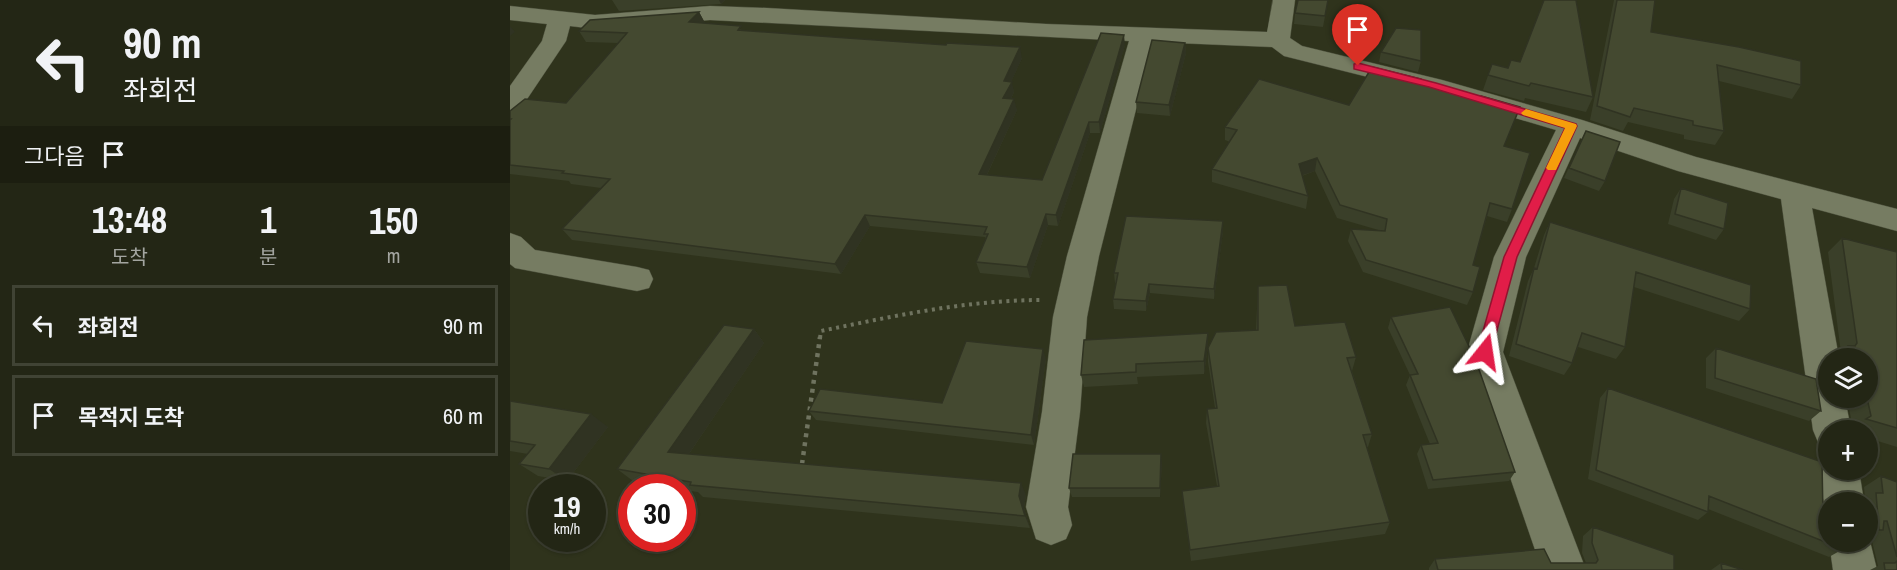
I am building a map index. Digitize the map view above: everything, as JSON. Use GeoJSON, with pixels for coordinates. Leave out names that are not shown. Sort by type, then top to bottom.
{"type":"FeatureCollection","features":[{"type":"Feature","properties":{"kind":"street"},"geometry":{"type":"LineString","coordinates":[[1278,40],[1284,0]]}},
{"type":"Feature","properties":{"kind":"street"},"geometry":{"type":"LineString","coordinates":[[510,13],[595,22],[710,13],[756,14],[1278,40],[1293,51],[1433,85],[1572,126],[1688,164],[1897,220]]}},
{"type":"Feature","properties":{"kind":"street"},"geometry":{"type":"LineString","coordinates":[[510,105],[554,41],[561,19]]}},
{"type":"Feature","properties":{"kind":"street"},"geometry":{"type":"LineString","coordinates":[[1051,525],[1047,507],[1061,412],[1073,301],[1143,34]]}},
{"type":"Feature","properties":{"kind":"street"},"geometry":{"type":"LineString","coordinates":[[1564,570],[1485,352],[1510,257],[1572,126]]}},
{"type":"Feature","properties":{"kind":"street"},"geometry":{"type":"LineString","coordinates":[[1795,193],[1830,420]]}},
{"type":"Feature","properties":{"kind":"street"},"geometry":{"type":"LineString","coordinates":[[510,245],[526,260],[637,279]]}},
{"type":"Feature","properties":{"kind":"street"},"geometry":{"type":"LineString","coordinates":[[1852,552],[1855,570]]}},
{"type":"Feature","properties":{"kind":"path"},"geometry":{"type":"LineString","coordinates":[[802,464],[821,331],[920,311],[1013,299],[1073,301]]}},
{"type":"Feature","properties":{"kind":"building"},"geometry":{"type":"Polygon","coordinates":[[[1298,0],[1328,0],[1325,16],[1295,13],[1298,0]]]}},
{"type":"Feature","properties":{"kind":"building"},"geometry":{"type":"Polygon","coordinates":[[[1544,0],[1576,0],[1593,97],[1531,83],[1529,86],[1488,75],[1492,64],[1508,68],[1511,60],[1520,62],[1544,0]]]}},
{"type":"Feature","properties":{"kind":"building"},"geometry":{"type":"Polygon","coordinates":[[[1617,0],[1655,0],[1651,32],[1739,47],[1801,61],[1801,85],[1717,65],[1724,131],[1693,125],[1693,121],[1634,108],[1630,117],[1597,106],[1617,0]]]}},
{"type":"Feature","properties":{"kind":"building"},"geometry":{"type":"Polygon","coordinates":[[[699,12],[689,22],[741,26],[738,30],[946,45],[947,43],[1020,47],[1004,81],[1012,82],[1003,98],[1014,99],[979,174],[1042,180],[1101,33],[1124,35],[1099,122],[1089,122],[1056,215],[1046,214],[1027,267],[976,262],[988,234],[984,234],[987,227],[865,215],[835,264],[562,229],[610,179],[510,165],[510,111],[525,99],[566,103],[627,33],[579,31],[590,20],[699,12]]]}},
{"type":"Feature","properties":{"kind":"building"},"geometry":{"type":"Polygon","coordinates":[[[1396,28],[1421,30],[1421,61],[1381,52],[1396,28]]]}},
{"type":"Feature","properties":{"kind":"building"},"geometry":{"type":"Polygon","coordinates":[[[1152,40],[1185,43],[1169,105],[1136,102],[1152,40]]]}},
{"type":"Feature","properties":{"kind":"building"},"geometry":{"type":"Polygon","coordinates":[[[1372,67],[1421,79],[1421,84],[1480,101],[1481,96],[1520,107],[1504,146],[1530,153],[1512,209],[1490,203],[1473,265],[1480,267],[1473,292],[1366,260],[1351,229],[1385,231],[1387,219],[1340,205],[1317,158],[1299,164],[1308,196],[1212,169],[1237,130],[1225,127],[1259,79],[1349,105],[1372,67]]]}},
{"type":"Feature","properties":{"kind":"building"},"geometry":{"type":"Polygon","coordinates":[[[1586,131],[1620,142],[1605,181],[1569,168],[1586,131]]]}},
{"type":"Feature","properties":{"kind":"building"},"geometry":{"type":"Polygon","coordinates":[[[1681,188],[1728,203],[1724,229],[1675,214],[1681,188]]]}},
{"type":"Feature","properties":{"kind":"building"},"geometry":{"type":"Polygon","coordinates":[[[1126,216],[1223,221],[1214,289],[1149,284],[1146,301],[1113,299],[1118,273],[1114,273],[1126,216]]]}},
{"type":"Feature","properties":{"kind":"building"},"geometry":{"type":"Polygon","coordinates":[[[1550,222],[1751,285],[1750,309],[1636,272],[1625,347],[1582,333],[1572,363],[1516,344],[1534,268],[1537,269],[1550,222]]]}},
{"type":"Feature","properties":{"kind":"building"},"geometry":{"type":"Polygon","coordinates":[[[1842,238],[1897,252],[1897,428],[1878,422],[1878,420],[1866,419],[1871,416],[1869,408],[1878,408],[1878,348],[1848,348],[1848,346],[1855,346],[1857,343],[1842,238]]]}},
{"type":"Feature","properties":{"kind":"building"},"geometry":{"type":"Polygon","coordinates":[[[1287,285],[1295,326],[1345,322],[1356,357],[1347,358],[1372,434],[1363,435],[1390,522],[1190,550],[1182,491],[1219,486],[1207,409],[1217,408],[1208,348],[1216,332],[1258,330],[1258,286],[1287,285]]]}},
{"type":"Feature","properties":{"kind":"building"},"geometry":{"type":"Polygon","coordinates":[[[1450,307],[1476,361],[1515,472],[1433,480],[1421,445],[1438,443],[1410,375],[1418,374],[1391,317],[1450,307]]]}},
{"type":"Feature","properties":{"kind":"building"},"geometry":{"type":"Polygon","coordinates":[[[724,325],[754,329],[668,452],[1021,483],[1019,496],[1025,516],[696,486],[696,474],[645,474],[617,469],[724,325]]]}},
{"type":"Feature","properties":{"kind":"building"},"geometry":{"type":"Polygon","coordinates":[[[1208,333],[1204,361],[1136,364],[1136,372],[1081,375],[1084,340],[1208,333]]]}},
{"type":"Feature","properties":{"kind":"building"},"geometry":{"type":"Polygon","coordinates":[[[966,341],[1043,349],[1031,435],[809,411],[820,389],[942,403],[966,341]]]}},
{"type":"Feature","properties":{"kind":"building"},"geometry":{"type":"Polygon","coordinates":[[[1716,348],[1816,379],[1818,408],[1821,411],[1715,378],[1716,348]]]}},
{"type":"Feature","properties":{"kind":"building"},"geometry":{"type":"Polygon","coordinates":[[[1608,388],[1818,461],[1818,480],[1822,480],[1823,492],[1818,492],[1818,539],[1709,496],[1708,512],[1596,470],[1608,388]]]}},
{"type":"Feature","properties":{"kind":"building"},"geometry":{"type":"Polygon","coordinates":[[[510,401],[591,414],[549,469],[519,464],[535,445],[510,441],[510,401]]]}},
{"type":"Feature","properties":{"kind":"building"},"geometry":{"type":"Polygon","coordinates":[[[1073,454],[1161,454],[1160,488],[1069,488],[1073,454]]]}},
{"type":"Feature","properties":{"kind":"building"},"geometry":{"type":"Polygon","coordinates":[[[1881,476],[1897,482],[1897,557],[1887,521],[1884,521],[1883,530],[1879,530],[1878,493],[1883,493],[1881,476]]]}},
{"type":"Feature","properties":{"kind":"building"},"geometry":{"type":"Polygon","coordinates":[[[1593,527],[1674,555],[1674,570],[1438,570],[1435,559],[1544,549],[1551,563],[1596,563],[1598,560],[1592,543],[1593,527]]]}},
{"type":"Feature","properties":{"kind":"building"},"geometry":{"type":"Polygon","coordinates":[[[1897,561],[1897,570],[1885,570],[1884,563],[1897,561]]]}},
{"type":"Feature","properties":{"kind":"building"},"geometry":{"type":"Polygon","coordinates":[[[1721,563],[1743,570],[1722,570],[1721,563]]]}},
{"type":"Feature","properties":{"kind":"slow traffic"},"geometry":{"type":"LineString","coordinates":[[1526,113],[1572,126],[1552,168]]}},
{"type":"Feature","properties":{"kind":"route"},"geometry":{"type":"LineString","coordinates":[[1358,66],[1433,85],[1572,126],[1510,257],[1485,352]]}}]}
